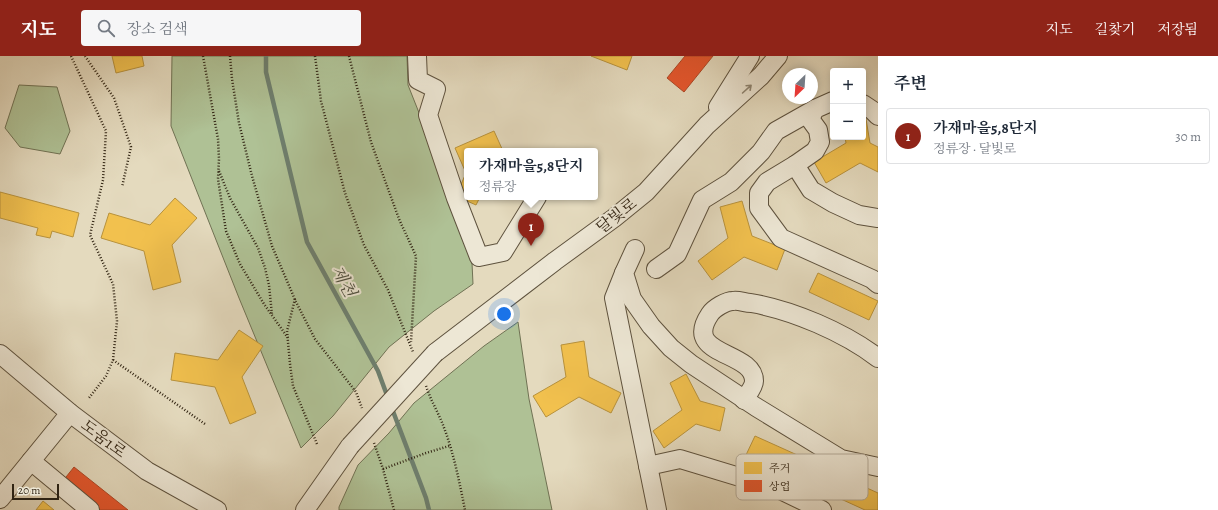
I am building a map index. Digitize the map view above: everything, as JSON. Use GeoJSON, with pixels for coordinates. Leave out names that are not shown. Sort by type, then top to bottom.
{"type":"FeatureCollection","features":[{"type":"Feature","properties":{"kind":"street"},"geometry":{"type":"LineString","coordinates":[[417,56],[418,80],[436,89],[428,115],[456,198],[479,257],[503,252],[535,200]]}},
{"type":"Feature","properties":{"kind":"street"},"geometry":{"type":"LineString","coordinates":[[708,125],[750,56]]}},
{"type":"Feature","properties":{"kind":"street","name":"달빛로"},"geometry":{"type":"LineString","coordinates":[[305,510],[350,446],[435,353],[554,261],[614,218],[646,192],[708,125],[761,76],[778,56]]}},
{"type":"Feature","properties":{"kind":"street"},"geometry":{"type":"LineString","coordinates":[[656,269],[677,254],[702,200],[731,182],[760,152],[776,131],[830,102]]}},
{"type":"Feature","properties":{"kind":"street"},"geometry":{"type":"LineString","coordinates":[[866,106],[878,116]]}},
{"type":"Feature","properties":{"kind":"street"},"geometry":{"type":"LineString","coordinates":[[815,109],[810,119],[818,130],[820,142],[815,151],[767,182],[759,193],[758,208],[781,238],[872,279],[878,284]]}},
{"type":"Feature","properties":{"kind":"street"},"geometry":{"type":"LineString","coordinates":[[795,165],[811,190],[859,216],[878,218]]}},
{"type":"Feature","properties":{"kind":"street"},"geometry":{"type":"LineString","coordinates":[[634,249],[614,298],[658,510]]}},
{"type":"Feature","properties":{"kind":"street"},"geometry":{"type":"LineString","coordinates":[[624,273],[632,299],[651,326],[670,348],[744,400],[833,454]]}},
{"type":"Feature","properties":{"kind":"street"},"geometry":{"type":"LineString","coordinates":[[744,400],[754,382],[752,372],[743,363],[711,347],[704,337],[704,326],[710,313],[719,306],[732,300],[771,307],[830,329],[878,358]]}},
{"type":"Feature","properties":{"kind":"street","name":"도움1로"},"geometry":{"type":"LineString","coordinates":[[0,354],[70,413],[147,471],[217,510]]}},
{"type":"Feature","properties":{"kind":"street"},"geometry":{"type":"LineString","coordinates":[[0,499],[70,413]]}},
{"type":"Feature","properties":{"kind":"street"},"geometry":{"type":"LineString","coordinates":[[648,466],[680,459],[736,476]]}},
{"type":"Feature","properties":{"kind":"street"},"geometry":{"type":"LineString","coordinates":[[31,461],[90,510]]}},
{"type":"Feature","properties":{"kind":"street"},"geometry":{"type":"LineString","coordinates":[[868,464],[878,466]]}},
{"type":"Feature","properties":{"kind":"street"},"geometry":{"type":"LineString","coordinates":[[801,500],[822,510]]}},
{"type":"Feature","properties":{"kind":"path"},"geometry":{"type":"LineString","coordinates":[[71,56],[106,131],[103,180],[90,235],[113,284],[117,321],[113,360],[106,376],[89,398]]}},
{"type":"Feature","properties":{"kind":"path"},"geometry":{"type":"LineString","coordinates":[[85,56],[114,98],[131,147],[122,187]]}},
{"type":"Feature","properties":{"kind":"path"},"geometry":{"type":"LineString","coordinates":[[203,56],[218,139],[218,179],[226,231],[240,264],[272,316],[288,338]]}},
{"type":"Feature","properties":{"kind":"path"},"geometry":{"type":"LineString","coordinates":[[230,56],[239,123],[272,246],[295,299],[315,339],[356,392],[364,413]]}},
{"type":"Feature","properties":{"kind":"path"},"geometry":{"type":"LineString","coordinates":[[315,56],[321,101],[345,193],[364,245],[388,290],[416,358]]}},
{"type":"Feature","properties":{"kind":"path"},"geometry":{"type":"LineString","coordinates":[[349,56],[371,142],[399,219],[416,256],[411,344]]}},
{"type":"Feature","properties":{"kind":"path"},"geometry":{"type":"LineString","coordinates":[[218,170],[230,198],[258,248],[269,285],[272,316]]}},
{"type":"Feature","properties":{"kind":"path"},"geometry":{"type":"LineString","coordinates":[[295,299],[287,331],[293,386],[317,444]]}},
{"type":"Feature","properties":{"kind":"path"},"geometry":{"type":"LineString","coordinates":[[113,360],[205,424]]}},
{"type":"Feature","properties":{"kind":"path"},"geometry":{"type":"LineString","coordinates":[[424,380],[441,421],[449,446],[461,487],[465,510]]}},
{"type":"Feature","properties":{"kind":"path"},"geometry":{"type":"LineString","coordinates":[[374,441],[394,510]]}},
{"type":"Feature","properties":{"kind":"path"},"geometry":{"type":"LineString","coordinates":[[383,468],[449,446]]}},
{"type":"Feature","properties":{"kind":"green space"},"geometry":{"type":"Polygon","coordinates":[[[172,56],[407,56],[408,85],[452,196],[472,263],[473,284],[434,311],[389,347],[333,416],[301,448],[239,298],[171,126],[172,56]]]}},
{"type":"Feature","properties":{"kind":"green space"},"geometry":{"type":"Polygon","coordinates":[[[19,85],[57,87],[70,131],[60,154],[20,147],[5,128],[19,85]]]}},
{"type":"Feature","properties":{"kind":"green space"},"geometry":{"type":"Polygon","coordinates":[[[518,322],[529,399],[552,510],[339,510],[358,465],[389,433],[414,403],[484,346],[518,322]]]}},
{"type":"Feature","properties":{"kind":"building: 주거"},"geometry":{"type":"Polygon","coordinates":[[[112,56],[142,56],[144,66],[116,73],[112,56]]]}},
{"type":"Feature","properties":{"kind":"building: 주거"},"geometry":{"type":"Polygon","coordinates":[[[591,56],[632,56],[627,70],[591,56]]]}},
{"type":"Feature","properties":{"kind":"building: 주거"},"geometry":{"type":"Polygon","coordinates":[[[866,119],[870,143],[878,147],[878,172],[860,163],[826,183],[814,162],[846,143],[846,140],[866,140],[866,119]]]}},
{"type":"Feature","properties":{"kind":"building: 주거"},"geometry":{"type":"Polygon","coordinates":[[[494,131],[502,148],[464,148],[464,168],[455,148],[494,131]]]}},
{"type":"Feature","properties":{"kind":"building: 주거"},"geometry":{"type":"Polygon","coordinates":[[[464,178],[464,200],[456,196],[464,178]]]}},
{"type":"Feature","properties":{"kind":"building: 주거"},"geometry":{"type":"Polygon","coordinates":[[[0,192],[79,213],[73,237],[52,231],[50,238],[36,235],[38,228],[0,218],[0,192]]]}},
{"type":"Feature","properties":{"kind":"building: 주거"},"geometry":{"type":"Polygon","coordinates":[[[175,198],[197,218],[172,245],[181,282],[153,290],[144,251],[101,238],[109,213],[150,225],[175,198]]]}},
{"type":"Feature","properties":{"kind":"building: 주거"},"geometry":{"type":"Polygon","coordinates":[[[465,200],[478,200],[476,205],[465,200]]]}},
{"type":"Feature","properties":{"kind":"building: 주거"},"geometry":{"type":"Polygon","coordinates":[[[742,201],[752,236],[785,249],[777,270],[744,257],[712,280],[698,261],[728,238],[720,207],[742,201]]]}},
{"type":"Feature","properties":{"kind":"building: 주거"},"geometry":{"type":"Polygon","coordinates":[[[818,273],[878,301],[869,320],[809,292],[818,273]]]}},
{"type":"Feature","properties":{"kind":"building: 주거"},"geometry":{"type":"Polygon","coordinates":[[[239,330],[263,346],[242,377],[256,413],[230,424],[215,387],[171,380],[175,353],[218,360],[239,330]]]}},
{"type":"Feature","properties":{"kind":"building: 주거"},"geometry":{"type":"Polygon","coordinates":[[[584,341],[589,377],[621,393],[611,413],[579,397],[546,417],[533,396],[566,377],[561,345],[584,341]]]}},
{"type":"Feature","properties":{"kind":"building: 주거"},"geometry":{"type":"Polygon","coordinates":[[[686,374],[700,401],[725,408],[720,431],[696,424],[664,448],[653,431],[682,410],[670,383],[686,374]]]}},
{"type":"Feature","properties":{"kind":"building: 주거"},"geometry":{"type":"Polygon","coordinates":[[[755,436],[795,454],[746,454],[755,436]]]}},
{"type":"Feature","properties":{"kind":"building: 주거"},"geometry":{"type":"Polygon","coordinates":[[[868,488],[878,493],[878,510],[865,510],[843,500],[868,500],[868,488]]]}},
{"type":"Feature","properties":{"kind":"building: 주거"},"geometry":{"type":"Polygon","coordinates":[[[43,501],[54,510],[36,510],[43,501]]]}},
{"type":"Feature","properties":{"kind":"building: 상업"},"geometry":{"type":"Polygon","coordinates":[[[685,56],[713,56],[684,92],[667,78],[685,56]]]}},
{"type":"Feature","properties":{"kind":"building: 상업"},"geometry":{"type":"Polygon","coordinates":[[[74,467],[128,510],[96,510],[62,482],[74,467]]]}},
{"type":"Feature","properties":{"kind":"waterway","name":"제천"},"geometry":{"type":"LineString","coordinates":[[266,56],[266,72],[307,242],[378,371],[388,398]]}},
{"type":"Feature","properties":{"kind":"waterway","name":"제천"},"geometry":{"type":"LineString","coordinates":[[391,406],[426,498],[429,510]]}},
{"type":"Feature","properties":{"kind":"place","name":"가재마을5,8단지"},"geometry":{"type":"Point","coordinates":[531,246]}}]}
